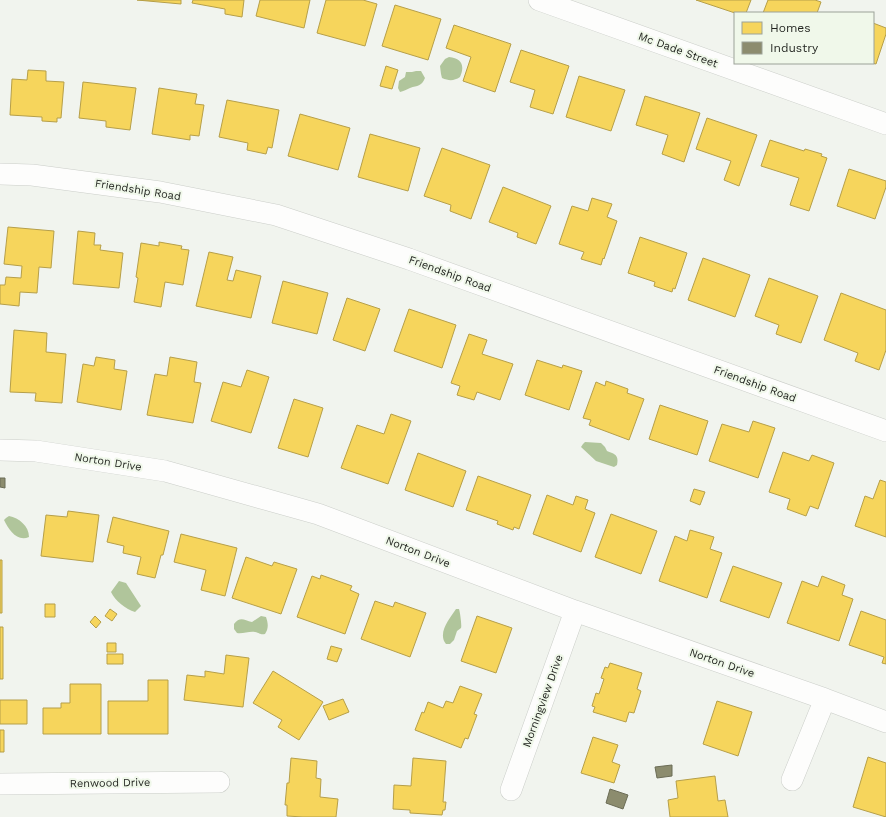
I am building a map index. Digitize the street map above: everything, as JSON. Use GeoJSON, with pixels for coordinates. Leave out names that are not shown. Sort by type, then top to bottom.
{"type":"FeatureCollection","features":[{"type":"Feature","properties":{"kind":"street","name":"Mc Dade Street"},"geometry":{"type":"LineString","coordinates":[[539,0],[886,124]]}},
{"type":"Feature","properties":{"kind":"street","name":"Friendship Road"},"geometry":{"type":"LineString","coordinates":[[0,174],[32,175],[160,192],[276,215],[409,259],[886,431]]}},
{"type":"Feature","properties":{"kind":"street","name":"Norton Drive"},"geometry":{"type":"LineString","coordinates":[[0,450],[36,451],[165,471],[318,514],[575,611],[886,722]]}},
{"type":"Feature","properties":{"kind":"street","name":"Morningview Drive"},"geometry":{"type":"LineString","coordinates":[[511,790],[575,611]]}},
{"type":"Feature","properties":{"kind":"street"},"geometry":{"type":"LineString","coordinates":[[792,780],[825,699]]}},
{"type":"Feature","properties":{"kind":"street","name":"Renwood Drive"},"geometry":{"type":"LineString","coordinates":[[0,784],[219,782]]}},
{"type":"Feature","properties":{"kind":"shaded area"},"geometry":{"type":"Polygon","coordinates":[[[449,57],[460,61],[462,66],[460,77],[454,80],[442,78],[441,74],[440,66],[445,59],[449,57]]]}},
{"type":"Feature","properties":{"kind":"shaded area"},"geometry":{"type":"Polygon","coordinates":[[[421,71],[425,78],[422,83],[400,92],[398,88],[399,81],[405,77],[406,72],[421,71]]]}},
{"type":"Feature","properties":{"kind":"shaded area"},"geometry":{"type":"Polygon","coordinates":[[[585,442],[601,443],[607,451],[616,455],[617,465],[614,467],[596,461],[581,447],[585,442]]]}},
{"type":"Feature","properties":{"kind":"shaded area"},"geometry":{"type":"Polygon","coordinates":[[[9,516],[23,523],[29,533],[29,537],[21,538],[8,528],[4,520],[9,516]]]}},
{"type":"Feature","properties":{"kind":"shaded area"},"geometry":{"type":"Polygon","coordinates":[[[119,581],[126,583],[141,606],[135,612],[121,604],[111,592],[119,581]]]}},
{"type":"Feature","properties":{"kind":"shaded area"},"geometry":{"type":"Polygon","coordinates":[[[456,609],[459,609],[461,628],[457,631],[454,640],[450,644],[446,644],[443,635],[445,626],[456,609]]]}},
{"type":"Feature","properties":{"kind":"shaded area"},"geometry":{"type":"Polygon","coordinates":[[[261,616],[266,617],[267,621],[268,628],[265,634],[257,632],[237,633],[234,629],[234,624],[240,619],[252,622],[261,616]]]}},
{"type":"Feature","properties":{"kind":"building: Homes"},"geometry":{"type":"Polygon","coordinates":[[[137,0],[181,0],[181,4],[137,0]]]}},
{"type":"Feature","properties":{"kind":"building: Homes"},"geometry":{"type":"Polygon","coordinates":[[[193,0],[244,0],[242,17],[225,14],[225,9],[192,3],[193,0]]]}},
{"type":"Feature","properties":{"kind":"building: Homes"},"geometry":{"type":"Polygon","coordinates":[[[260,0],[310,0],[304,28],[256,16],[260,0]]]}},
{"type":"Feature","properties":{"kind":"building: Homes"},"geometry":{"type":"Polygon","coordinates":[[[326,0],[363,0],[377,4],[365,46],[317,33],[326,0]]]}},
{"type":"Feature","properties":{"kind":"building: Homes"},"geometry":{"type":"Polygon","coordinates":[[[696,0],[751,0],[746,12],[734,13],[696,0]]]}},
{"type":"Feature","properties":{"kind":"building: Homes"},"geometry":{"type":"Polygon","coordinates":[[[768,0],[815,0],[821,2],[817,12],[763,12],[768,0]]]}},
{"type":"Feature","properties":{"kind":"building: Homes"},"geometry":{"type":"Polygon","coordinates":[[[395,5],[441,19],[428,60],[382,46],[395,5]]]}},
{"type":"Feature","properties":{"kind":"building: Homes"},"geometry":{"type":"Polygon","coordinates":[[[874,23],[886,28],[886,34],[876,64],[874,64],[874,23]]]}},
{"type":"Feature","properties":{"kind":"building: Homes"},"geometry":{"type":"Polygon","coordinates":[[[454,25],[511,44],[495,92],[463,81],[471,57],[446,48],[454,25]]]}},
{"type":"Feature","properties":{"kind":"building: Homes"},"geometry":{"type":"Polygon","coordinates":[[[521,50],[569,66],[553,114],[530,107],[535,90],[510,82],[521,50]]]}},
{"type":"Feature","properties":{"kind":"building: Homes"},"geometry":{"type":"Polygon","coordinates":[[[386,66],[398,70],[392,89],[380,86],[386,66]]]}},
{"type":"Feature","properties":{"kind":"building: Homes"},"geometry":{"type":"Polygon","coordinates":[[[28,70],[46,71],[46,81],[64,82],[61,118],[57,118],[57,122],[42,121],[42,117],[10,115],[12,79],[27,80],[28,70]]]}},
{"type":"Feature","properties":{"kind":"building: Homes"},"geometry":{"type":"Polygon","coordinates":[[[579,76],[625,90],[611,131],[566,117],[579,76]]]}},
{"type":"Feature","properties":{"kind":"building: Homes"},"geometry":{"type":"Polygon","coordinates":[[[83,82],[136,88],[130,130],[106,127],[106,121],[79,118],[83,82]]]}},
{"type":"Feature","properties":{"kind":"building: Homes"},"geometry":{"type":"Polygon","coordinates":[[[159,88],[197,94],[195,104],[204,105],[199,136],[190,135],[190,140],[152,134],[159,88]]]}},
{"type":"Feature","properties":{"kind":"building: Homes"},"geometry":{"type":"Polygon","coordinates":[[[645,96],[700,113],[684,162],[662,154],[668,135],[636,125],[645,96]]]}},
{"type":"Feature","properties":{"kind":"building: Homes"},"geometry":{"type":"Polygon","coordinates":[[[227,100],[279,110],[272,148],[268,147],[266,154],[247,150],[248,143],[219,137],[227,100]]]}},
{"type":"Feature","properties":{"kind":"building: Homes"},"geometry":{"type":"Polygon","coordinates":[[[300,114],[350,128],[338,170],[288,156],[300,114]]]}},
{"type":"Feature","properties":{"kind":"building: Homes"},"geometry":{"type":"Polygon","coordinates":[[[707,118],[757,135],[739,186],[724,180],[731,161],[696,149],[707,118]]]}},
{"type":"Feature","properties":{"kind":"building: Homes"},"geometry":{"type":"Polygon","coordinates":[[[370,134],[420,148],[408,191],[358,177],[370,134]]]}},
{"type":"Feature","properties":{"kind":"building: Homes"},"geometry":{"type":"Polygon","coordinates":[[[770,140],[804,151],[805,149],[822,154],[821,156],[827,158],[809,211],[790,205],[799,178],[761,166],[770,140]]]}},
{"type":"Feature","properties":{"kind":"building: Homes"},"geometry":{"type":"Polygon","coordinates":[[[442,148],[490,165],[471,219],[450,211],[451,205],[424,196],[442,148]]]}},
{"type":"Feature","properties":{"kind":"building: Homes"},"geometry":{"type":"Polygon","coordinates":[[[849,169],[886,181],[886,187],[875,219],[837,206],[849,169]]]}},
{"type":"Feature","properties":{"kind":"building: Homes"},"geometry":{"type":"Polygon","coordinates":[[[503,187],[551,206],[536,244],[517,237],[518,233],[489,222],[503,187]]]}},
{"type":"Feature","properties":{"kind":"building: Homes"},"geometry":{"type":"Polygon","coordinates":[[[592,198],[612,204],[607,217],[617,221],[601,265],[581,259],[584,252],[559,244],[572,206],[588,211],[592,198]]]}},
{"type":"Feature","properties":{"kind":"building: Homes"},"geometry":{"type":"Polygon","coordinates":[[[8,227],[54,231],[51,268],[39,267],[37,293],[20,292],[19,306],[0,304],[0,285],[5,285],[6,277],[21,278],[22,266],[4,264],[8,227]]]}},
{"type":"Feature","properties":{"kind":"building: Homes"},"geometry":{"type":"Polygon","coordinates":[[[78,231],[95,233],[94,245],[101,245],[100,250],[123,253],[119,288],[73,284],[78,231]]]}},
{"type":"Feature","properties":{"kind":"building: Homes"},"geometry":{"type":"Polygon","coordinates":[[[640,237],[687,253],[675,289],[673,288],[672,292],[654,286],[655,282],[628,273],[640,237]]]}},
{"type":"Feature","properties":{"kind":"building: Homes"},"geometry":{"type":"Polygon","coordinates":[[[159,242],[182,246],[181,249],[189,250],[183,285],[165,282],[161,307],[134,302],[141,243],[159,246],[159,242]]]}},
{"type":"Feature","properties":{"kind":"building: Homes"},"geometry":{"type":"Polygon","coordinates":[[[209,252],[233,257],[227,280],[233,281],[236,270],[261,276],[251,318],[196,306],[209,252]]]}},
{"type":"Feature","properties":{"kind":"building: Homes"},"geometry":{"type":"Polygon","coordinates":[[[703,258],[750,275],[735,317],[688,300],[703,258]]]}},
{"type":"Feature","properties":{"kind":"building: Homes"},"geometry":{"type":"Polygon","coordinates":[[[769,278],[818,296],[801,343],[776,334],[779,325],[755,316],[769,278]]]}},
{"type":"Feature","properties":{"kind":"building: Homes"},"geometry":{"type":"Polygon","coordinates":[[[283,281],[328,293],[317,334],[272,323],[283,281]]]}},
{"type":"Feature","properties":{"kind":"building: Homes"},"geometry":{"type":"Polygon","coordinates":[[[841,293],[886,310],[886,350],[879,370],[855,361],[858,353],[824,340],[841,293]]]}},
{"type":"Feature","properties":{"kind":"building: Homes"},"geometry":{"type":"Polygon","coordinates":[[[347,298],[380,309],[365,351],[333,340],[347,298]]]}},
{"type":"Feature","properties":{"kind":"building: Homes"},"geometry":{"type":"Polygon","coordinates":[[[409,309],[456,325],[442,368],[394,351],[409,309]]]}},
{"type":"Feature","properties":{"kind":"building: Homes"},"geometry":{"type":"Polygon","coordinates":[[[14,330],[47,333],[46,352],[66,354],[62,403],[35,401],[36,393],[10,392],[14,330]]]}},
{"type":"Feature","properties":{"kind":"building: Homes"},"geometry":{"type":"Polygon","coordinates":[[[469,334],[487,340],[482,354],[513,364],[500,400],[477,392],[474,400],[457,395],[460,386],[451,383],[469,334]]]}},
{"type":"Feature","properties":{"kind":"building: Homes"},"geometry":{"type":"Polygon","coordinates":[[[96,357],[115,360],[114,369],[127,371],[121,410],[77,402],[83,364],[94,366],[96,357]]]}},
{"type":"Feature","properties":{"kind":"building: Homes"},"geometry":{"type":"Polygon","coordinates":[[[170,357],[197,362],[194,382],[201,383],[193,423],[147,415],[155,374],[167,376],[170,357]]]}},
{"type":"Feature","properties":{"kind":"building: Homes"},"geometry":{"type":"Polygon","coordinates":[[[537,360],[562,368],[563,365],[582,371],[569,410],[525,395],[537,360]]]}},
{"type":"Feature","properties":{"kind":"building: Homes"},"geometry":{"type":"Polygon","coordinates":[[[247,370],[269,377],[251,433],[211,421],[223,382],[241,387],[247,370]]]}},
{"type":"Feature","properties":{"kind":"building: Homes"},"geometry":{"type":"Polygon","coordinates":[[[606,381],[628,389],[627,393],[644,399],[629,440],[589,425],[591,420],[583,418],[596,382],[605,386],[606,381]]]}},
{"type":"Feature","properties":{"kind":"building: Homes"},"geometry":{"type":"Polygon","coordinates":[[[294,399],[323,408],[308,457],[278,448],[294,399]]]}},
{"type":"Feature","properties":{"kind":"building: Homes"},"geometry":{"type":"Polygon","coordinates":[[[660,405],[708,421],[697,455],[649,439],[660,405]]]}},
{"type":"Feature","properties":{"kind":"building: Homes"},"geometry":{"type":"Polygon","coordinates":[[[391,414],[411,421],[388,484],[341,468],[357,425],[384,434],[391,414]]]}},
{"type":"Feature","properties":{"kind":"building: Homes"},"geometry":{"type":"Polygon","coordinates":[[[753,421],[775,428],[758,478],[709,461],[722,424],[749,432],[753,421]]]}},
{"type":"Feature","properties":{"kind":"building: Homes"},"geometry":{"type":"Polygon","coordinates":[[[783,452],[809,461],[812,455],[834,463],[818,509],[810,506],[806,516],[787,509],[790,499],[769,492],[783,452]]]}},
{"type":"Feature","properties":{"kind":"building: Homes"},"geometry":{"type":"Polygon","coordinates":[[[418,453],[466,471],[453,507],[405,490],[418,453]]]}},
{"type":"Feature","properties":{"kind":"building: Homes"},"geometry":{"type":"Polygon","coordinates":[[[478,476],[531,495],[519,529],[514,527],[513,530],[497,524],[498,521],[466,510],[478,476]]]}},
{"type":"Feature","properties":{"kind":"building: Homes"},"geometry":{"type":"Polygon","coordinates":[[[880,480],[886,482],[886,537],[855,526],[865,496],[873,499],[880,480]]]}},
{"type":"Feature","properties":{"kind":"building: Homes"},"geometry":{"type":"Polygon","coordinates":[[[694,489],[705,492],[700,505],[690,501],[694,489]]]}},
{"type":"Feature","properties":{"kind":"building: Homes"},"geometry":{"type":"Polygon","coordinates":[[[547,495],[573,505],[576,496],[588,500],[585,509],[595,513],[581,552],[533,534],[547,495]]]}},
{"type":"Feature","properties":{"kind":"building: Homes"},"geometry":{"type":"Polygon","coordinates":[[[68,511],[99,515],[93,562],[41,556],[46,515],[67,517],[68,511]]]}},
{"type":"Feature","properties":{"kind":"building: Homes"},"geometry":{"type":"Polygon","coordinates":[[[611,514],[657,531],[641,574],[595,557],[611,514]]]}},
{"type":"Feature","properties":{"kind":"building: Homes"},"geometry":{"type":"Polygon","coordinates":[[[113,517],[169,531],[155,578],[137,574],[141,557],[123,553],[124,546],[107,542],[113,517]]]}},
{"type":"Feature","properties":{"kind":"building: Homes"},"geometry":{"type":"Polygon","coordinates":[[[690,530],[714,537],[710,549],[722,553],[707,598],[659,581],[675,536],[687,541],[690,530]]]}},
{"type":"Feature","properties":{"kind":"building: Homes"},"geometry":{"type":"Polygon","coordinates":[[[181,534],[237,548],[225,596],[201,590],[206,570],[174,562],[181,534]]]}},
{"type":"Feature","properties":{"kind":"building: Homes"},"geometry":{"type":"Polygon","coordinates":[[[246,557],[272,566],[274,562],[297,569],[281,614],[232,598],[246,557]]]}},
{"type":"Feature","properties":{"kind":"building: Homes"},"geometry":{"type":"Polygon","coordinates":[[[0,560],[2,560],[2,613],[0,613],[0,560]]]}},
{"type":"Feature","properties":{"kind":"building: Homes"},"geometry":{"type":"Polygon","coordinates":[[[733,566],[782,583],[769,618],[720,601],[733,566]]]}},
{"type":"Feature","properties":{"kind":"building: Homes"},"geometry":{"type":"Polygon","coordinates":[[[321,575],[352,586],[350,590],[359,594],[345,634],[297,617],[312,576],[320,579],[321,575]]]}},
{"type":"Feature","properties":{"kind":"building: Homes"},"geometry":{"type":"Polygon","coordinates":[[[822,576],[845,585],[842,595],[853,599],[839,641],[787,623],[802,581],[818,587],[822,576]]]}},
{"type":"Feature","properties":{"kind":"building: Homes"},"geometry":{"type":"Polygon","coordinates":[[[375,601],[393,607],[395,602],[426,613],[410,657],[361,639],[375,601]]]}},
{"type":"Feature","properties":{"kind":"building: Homes"},"geometry":{"type":"Polygon","coordinates":[[[45,604],[55,604],[55,617],[45,617],[45,604]]]}},
{"type":"Feature","properties":{"kind":"building: Homes"},"geometry":{"type":"Polygon","coordinates":[[[110,609],[117,614],[112,621],[105,616],[110,609]]]}},
{"type":"Feature","properties":{"kind":"building: Homes"},"geometry":{"type":"Polygon","coordinates":[[[861,611],[886,620],[886,664],[882,663],[884,657],[849,645],[861,611]]]}},
{"type":"Feature","properties":{"kind":"building: Homes"},"geometry":{"type":"Polygon","coordinates":[[[95,616],[101,622],[96,628],[90,622],[95,616]]]}},
{"type":"Feature","properties":{"kind":"building: Homes"},"geometry":{"type":"Polygon","coordinates":[[[477,616],[512,628],[496,673],[461,661],[477,616]]]}},
{"type":"Feature","properties":{"kind":"building: Homes"},"geometry":{"type":"Polygon","coordinates":[[[0,627],[3,627],[3,679],[0,679],[0,627]]]}},
{"type":"Feature","properties":{"kind":"building: Homes"},"geometry":{"type":"Polygon","coordinates":[[[107,643],[116,643],[116,652],[107,652],[107,643]]]}},
{"type":"Feature","properties":{"kind":"building: Homes"},"geometry":{"type":"Polygon","coordinates":[[[331,646],[342,649],[337,662],[327,659],[331,646]]]}},
{"type":"Feature","properties":{"kind":"building: Homes"},"geometry":{"type":"Polygon","coordinates":[[[107,654],[123,654],[123,664],[107,664],[107,654]]]}},
{"type":"Feature","properties":{"kind":"building: Homes"},"geometry":{"type":"Polygon","coordinates":[[[226,655],[249,658],[243,707],[184,700],[187,675],[205,677],[205,671],[224,674],[226,655]]]}},
{"type":"Feature","properties":{"kind":"building: Homes"},"geometry":{"type":"Polygon","coordinates":[[[610,663],[642,673],[637,689],[641,691],[634,713],[629,712],[626,722],[593,712],[595,707],[592,706],[596,693],[599,694],[604,679],[601,678],[605,667],[608,668],[610,663]]]}},
{"type":"Feature","properties":{"kind":"building: Homes"},"geometry":{"type":"Polygon","coordinates":[[[273,671],[323,702],[299,740],[278,727],[282,720],[253,703],[273,671]]]}},
{"type":"Feature","properties":{"kind":"building: Homes"},"geometry":{"type":"Polygon","coordinates":[[[148,680],[168,680],[168,734],[108,734],[108,701],[148,701],[148,680]]]}},
{"type":"Feature","properties":{"kind":"building: Homes"},"geometry":{"type":"Polygon","coordinates":[[[70,684],[101,684],[101,734],[43,734],[43,708],[61,708],[61,703],[70,703],[70,684]]]}},
{"type":"Feature","properties":{"kind":"building: Homes"},"geometry":{"type":"Polygon","coordinates":[[[460,686],[482,694],[474,714],[477,715],[468,739],[465,738],[461,748],[415,730],[422,712],[424,713],[428,702],[443,708],[446,701],[453,703],[460,686]]]}},
{"type":"Feature","properties":{"kind":"building: Homes"},"geometry":{"type":"Polygon","coordinates":[[[343,699],[349,712],[329,720],[323,706],[343,699]]]}},
{"type":"Feature","properties":{"kind":"building: Homes"},"geometry":{"type":"Polygon","coordinates":[[[0,700],[27,700],[27,724],[0,724],[0,700]]]}},
{"type":"Feature","properties":{"kind":"building: Homes"},"geometry":{"type":"Polygon","coordinates":[[[717,701],[752,712],[738,756],[703,744],[717,701]]]}},
{"type":"Feature","properties":{"kind":"building: Homes"},"geometry":{"type":"Polygon","coordinates":[[[0,730],[4,730],[4,752],[0,752],[0,730]]]}},
{"type":"Feature","properties":{"kind":"building: Homes"},"geometry":{"type":"Polygon","coordinates":[[[593,737],[618,745],[612,762],[620,765],[614,783],[581,773],[593,737]]]}},
{"type":"Feature","properties":{"kind":"building: Homes"},"geometry":{"type":"Polygon","coordinates":[[[868,757],[886,763],[886,817],[853,807],[868,757]]]}},
{"type":"Feature","properties":{"kind":"building: Homes"},"geometry":{"type":"Polygon","coordinates":[[[291,758],[317,761],[316,778],[321,779],[320,797],[338,799],[336,817],[287,816],[287,805],[285,805],[291,758]]]}},
{"type":"Feature","properties":{"kind":"building: Homes"},"geometry":{"type":"Polygon","coordinates":[[[413,758],[446,761],[443,802],[446,802],[445,810],[443,810],[442,815],[410,813],[410,810],[393,809],[394,785],[411,786],[413,758]]]}},
{"type":"Feature","properties":{"kind":"building: Homes"},"geometry":{"type":"Polygon","coordinates":[[[715,776],[718,801],[725,800],[728,817],[670,817],[668,800],[678,798],[676,781],[715,776]]]}},
{"type":"Feature","properties":{"kind":"building: Industry"},"geometry":{"type":"Polygon","coordinates":[[[0,478],[5,478],[5,488],[0,487],[0,478]]]}},
{"type":"Feature","properties":{"kind":"building: Industry"},"geometry":{"type":"Polygon","coordinates":[[[672,765],[672,776],[657,778],[655,767],[672,765]]]}},
{"type":"Feature","properties":{"kind":"building: Industry"},"geometry":{"type":"Polygon","coordinates":[[[610,789],[628,795],[623,809],[606,803],[610,789]]]}}]}
